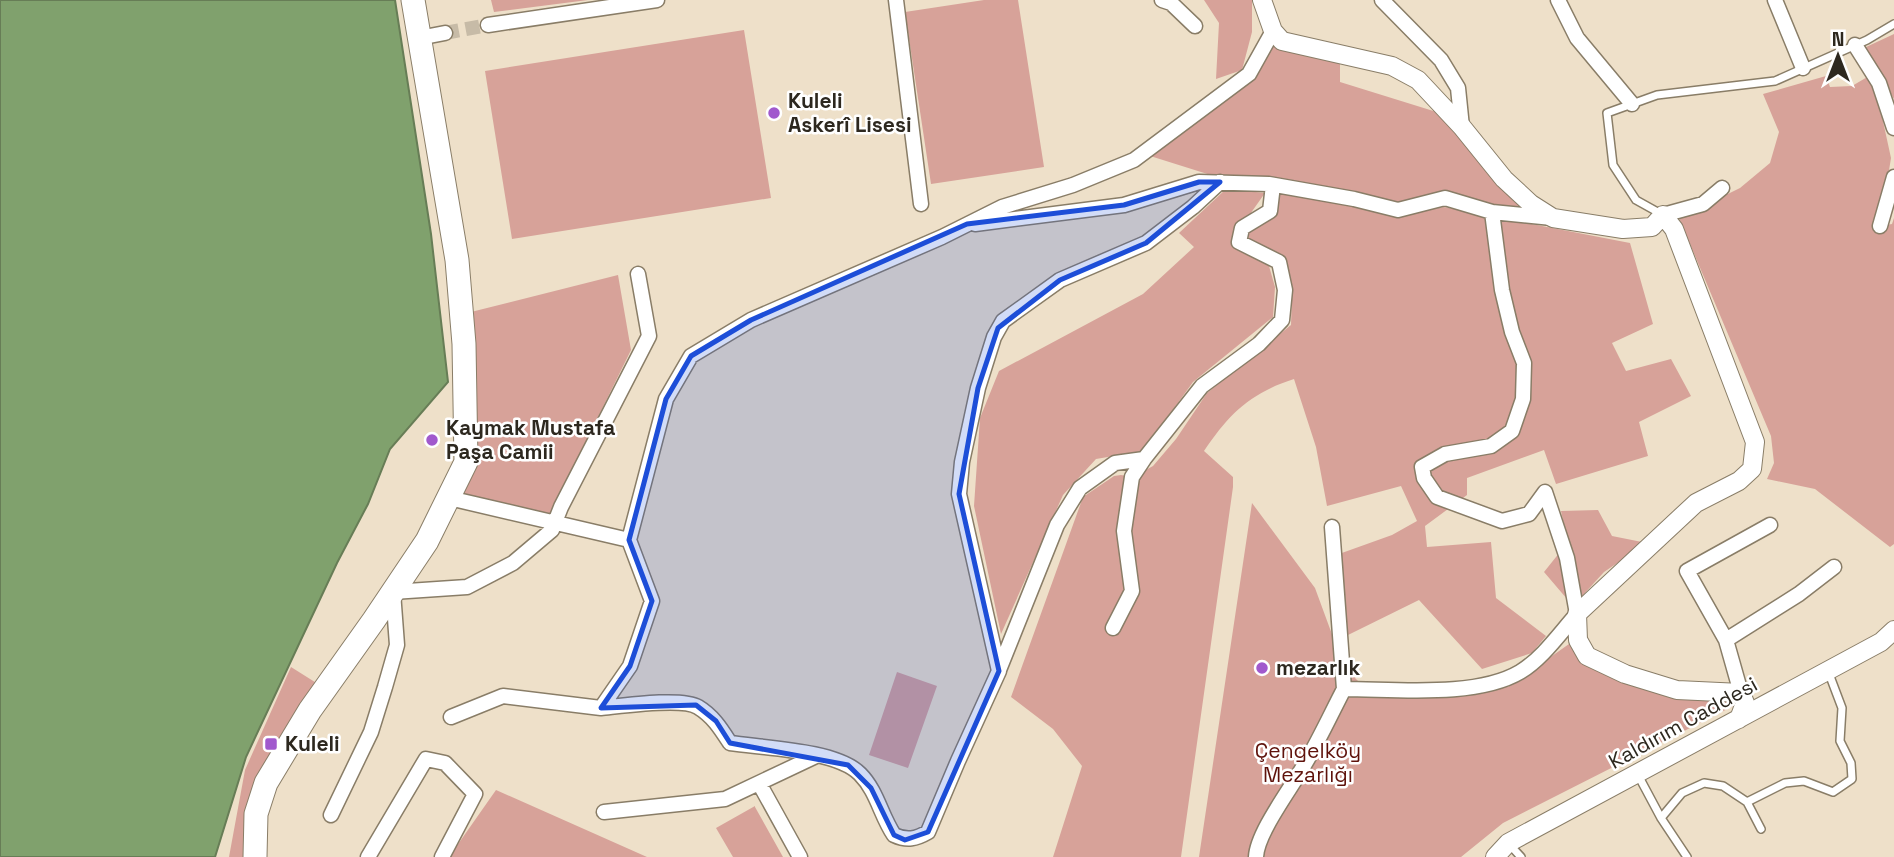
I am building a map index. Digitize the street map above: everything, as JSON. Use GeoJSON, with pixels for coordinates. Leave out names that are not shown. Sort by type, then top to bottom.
{"type":"FeatureCollection","features":[{"type":"Feature","properties":{"kind":"main road"},"geometry":{"type":"LineString","coordinates":[[255,857],[256,814],[266,783],[310,710],[427,541],[466,462],[464,344],[457,260],[412,0]]}},
{"type":"Feature","properties":{"kind":"street"},"geometry":{"type":"LineString","coordinates":[[488,25],[657,0]]}},
{"type":"Feature","properties":{"kind":"street"},"geometry":{"type":"LineString","coordinates":[[896,0],[921,204]]}},
{"type":"Feature","properties":{"kind":"street"},"geometry":{"type":"LineString","coordinates":[[1162,0],[1171,3],[1195,26]]}},
{"type":"Feature","properties":{"kind":"street"},"geometry":{"type":"LineString","coordinates":[[1262,0],[1273,31],[1282,41],[1392,66],[1418,80],[1462,127],[1504,179],[1531,204],[1553,218]]}},
{"type":"Feature","properties":{"kind":"street"},"geometry":{"type":"LineString","coordinates":[[1382,0],[1441,60],[1458,88],[1462,127]]}},
{"type":"Feature","properties":{"kind":"street"},"geometry":{"type":"LineString","coordinates":[[1558,0],[1577,38],[1632,104]]}},
{"type":"Feature","properties":{"kind":"street"},"geometry":{"type":"LineString","coordinates":[[1775,0],[1803,68]]}},
{"type":"Feature","properties":{"kind":"street"},"geometry":{"type":"LineString","coordinates":[[601,708],[630,666],[652,601],[629,540],[666,399],[691,356],[751,320],[1002,207],[1073,185],[1135,160],[1249,74],[1273,31]]}},
{"type":"Feature","properties":{"kind":"street"},"geometry":{"type":"LineString","coordinates":[[419,38],[445,33]]}},
{"type":"Feature","properties":{"kind":"street"},"geometry":{"type":"LineString","coordinates":[[1855,45],[1879,83],[1894,128]]}},
{"type":"Feature","properties":{"kind":"street"},"geometry":{"type":"LineString","coordinates":[[1880,226],[1894,177]]}},
{"type":"Feature","properties":{"kind":"street"},"geometry":{"type":"LineString","coordinates":[[967,224],[1124,205],[1199,182],[1220,182],[1273,185],[1354,199],[1398,210],[1446,198],[1492,212],[1623,229],[1652,227],[1663,215],[1703,204],[1722,188]]}},
{"type":"Feature","properties":{"kind":"street"},"geometry":{"type":"LineString","coordinates":[[999,671],[959,494],[962,462],[978,388],[998,328],[1003,321],[1060,280],[1146,243],[1220,182]]}},
{"type":"Feature","properties":{"kind":"street"},"geometry":{"type":"LineString","coordinates":[[1114,628],[1132,591],[1124,531],[1132,477],[1202,386],[1259,344],[1282,320],[1285,290],[1279,262],[1239,242],[1242,228],[1270,211],[1273,185]]}},
{"type":"Feature","properties":{"kind":"street"},"geometry":{"type":"LineString","coordinates":[[1492,212],[1502,289],[1512,331],[1524,363],[1523,399],[1513,431],[1491,446],[1446,454],[1422,467],[1424,478],[1437,497],[1502,521],[1529,514],[1545,492],[1567,558],[1577,614],[1578,640],[1587,656],[1625,674],[1677,690],[1741,693]]}},
{"type":"Feature","properties":{"kind":"street"},"geometry":{"type":"LineString","coordinates":[[1344,690],[1464,689],[1488,686],[1522,670],[1577,614],[1696,503],[1739,481],[1752,469],[1755,442],[1674,229],[1663,215]]}},
{"type":"Feature","properties":{"kind":"street"},"geometry":{"type":"LineString","coordinates":[[331,815],[371,732],[397,645],[393,592],[467,587],[513,563],[552,530],[649,336],[638,274]]}},
{"type":"Feature","properties":{"kind":"street"},"geometry":{"type":"LineString","coordinates":[[451,717],[503,696],[601,708],[661,703],[696,705],[716,721],[730,743],[817,755],[848,765],[860,774],[871,788],[894,835],[905,840],[918,838],[928,832],[999,671],[1057,525],[1080,488],[1115,463],[1144,459]]}},
{"type":"Feature","properties":{"kind":"street"},"geometry":{"type":"LineString","coordinates":[[449,498],[629,540]]}},
{"type":"Feature","properties":{"kind":"street"},"geometry":{"type":"LineString","coordinates":[[1739,719],[1745,703],[1727,640],[1687,571],[1770,525]]}},
{"type":"Feature","properties":{"kind":"street"},"geometry":{"type":"LineString","coordinates":[[1256,857],[1256,848],[1264,832],[1306,762],[1344,690],[1332,527]]}},
{"type":"Feature","properties":{"kind":"street"},"geometry":{"type":"LineString","coordinates":[[1727,640],[1799,594],[1834,567]]}},
{"type":"Feature","properties":{"kind":"street","name":"Kaldırım Caddesi"},"geometry":{"type":"LineString","coordinates":[[1495,857],[1508,843],[1881,642],[1894,631]]}},
{"type":"Feature","properties":{"kind":"street"},"geometry":{"type":"LineString","coordinates":[[604,812],[725,799],[817,755]]}},
{"type":"Feature","properties":{"kind":"street"},"geometry":{"type":"LineString","coordinates":[[368,857],[426,760],[445,763],[475,794],[442,857]]}},
{"type":"Feature","properties":{"kind":"street"},"geometry":{"type":"LineString","coordinates":[[758,783],[800,857]]}},
{"type":"Feature","properties":{"kind":"lane"},"geometry":{"type":"LineString","coordinates":[[1663,215],[1636,200],[1613,165],[1607,113],[1657,95],[1775,81],[1894,24]]}},
{"type":"Feature","properties":{"kind":"lane"},"geometry":{"type":"LineString","coordinates":[[1747,802],[1785,783],[1804,781],[1833,792],[1852,779],[1851,763],[1840,741],[1842,708],[1828,671]]}},
{"type":"Feature","properties":{"kind":"lane"},"geometry":{"type":"LineString","coordinates":[[1637,774],[1661,818],[1687,857]]}},
{"type":"Feature","properties":{"kind":"lane"},"geometry":{"type":"LineString","coordinates":[[1661,818],[1682,793],[1704,783],[1723,786],[1747,802],[1761,829]]}},
{"type":"Feature","properties":{"kind":"lane"},"geometry":{"type":"LineString","coordinates":[[1508,843],[1521,857]]}},
{"type":"Feature","properties":{"kind":"highlighted area"},"geometry":{"type":"Polygon","coordinates":[[[1199,182],[1220,182],[1146,243],[1060,280],[998,328],[978,388],[959,494],[999,671],[928,832],[905,840],[894,835],[871,788],[848,765],[730,743],[716,721],[696,705],[601,708],[630,666],[652,601],[629,540],[666,399],[691,356],[751,320],[967,224],[1124,205],[1199,182]]]}},
{"type":"Feature","properties":{"kind":"green space"},"geometry":{"type":"Polygon","coordinates":[[[491,0],[588,0],[494,12],[491,0]]]}},
{"type":"Feature","properties":{"kind":"green space"},"geometry":{"type":"Polygon","coordinates":[[[984,0],[1018,0],[1044,167],[931,184],[905,12],[984,0]]]}},
{"type":"Feature","properties":{"kind":"green space"},"geometry":{"type":"Polygon","coordinates":[[[1204,0],[1252,0],[1252,32],[1242,70],[1216,79],[1219,23],[1204,0]]]}},
{"type":"Feature","properties":{"kind":"green space"},"geometry":{"type":"Polygon","coordinates":[[[744,30],[771,198],[512,239],[485,71],[744,30]]]}},
{"type":"Feature","properties":{"kind":"green space"},"geometry":{"type":"Polygon","coordinates":[[[1894,34],[1894,99],[1864,48],[1894,34]]]}},
{"type":"Feature","properties":{"kind":"green space"},"geometry":{"type":"Polygon","coordinates":[[[1274,37],[1340,59],[1340,82],[1443,114],[1488,173],[1530,211],[1494,208],[1445,193],[1395,204],[1217,177],[1147,155],[1256,77],[1274,37]]]}},
{"type":"Feature","properties":{"kind":"green space"},"geometry":{"type":"Polygon","coordinates":[[[1826,76],[1830,87],[1852,86],[1869,76],[1879,103],[1891,158],[1880,226],[1892,224],[1894,218],[1894,544],[1890,547],[1815,489],[1767,479],[1774,463],[1771,436],[1679,218],[1740,188],[1770,163],[1779,132],[1763,94],[1826,76]]]}},
{"type":"Feature","properties":{"kind":"green space"},"geometry":{"type":"Polygon","coordinates":[[[1226,189],[1265,193],[1231,241],[1269,266],[1275,287],[1273,317],[1193,382],[1143,451],[1096,459],[1063,495],[1001,634],[974,506],[980,418],[999,371],[1143,294],[1194,247],[1179,233],[1226,189]]]}},
{"type":"Feature","properties":{"kind":"green space"},"geometry":{"type":"Polygon","coordinates":[[[1281,191],[1396,216],[1444,207],[1630,243],[1653,324],[1612,343],[1626,371],[1671,359],[1691,396],[1639,422],[1648,456],[1556,484],[1544,450],[1467,478],[1467,495],[1425,526],[1427,547],[1491,542],[1496,598],[1546,636],[1532,653],[1482,669],[1419,600],[1348,635],[1339,554],[1392,535],[1417,521],[1401,486],[1327,506],[1316,447],[1294,379],[1253,398],[1222,426],[1204,451],[1233,477],[1233,487],[1181,857],[1053,857],[1082,766],[1053,729],[1011,697],[1083,497],[1114,476],[1133,477],[1153,466],[1176,439],[1207,393],[1291,325],[1292,292],[1283,256],[1246,240],[1248,231],[1273,216],[1281,191]]]}},
{"type":"Feature","properties":{"kind":"green space"},"geometry":{"type":"Polygon","coordinates":[[[618,275],[631,350],[550,515],[460,495],[471,312],[618,275]]]}},
{"type":"Feature","properties":{"kind":"green space","name":"Çengelköy Mezarlığı"},"geometry":{"type":"Polygon","coordinates":[[[1252,503],[1315,588],[1344,667],[1366,689],[1508,687],[1569,644],[1643,683],[1749,698],[1503,823],[1461,857],[1199,857],[1252,503]]]}},
{"type":"Feature","properties":{"kind":"green space"},"geometry":{"type":"Polygon","coordinates":[[[1598,510],[1612,536],[1647,543],[1604,572],[1573,606],[1544,572],[1567,539],[1561,511],[1598,510]]]}},
{"type":"Feature","properties":{"kind":"green space"},"geometry":{"type":"Polygon","coordinates":[[[291,667],[318,684],[245,857],[229,857],[245,770],[291,667]]]}},
{"type":"Feature","properties":{"kind":"green space"},"geometry":{"type":"Polygon","coordinates":[[[897,672],[937,686],[908,768],[869,755],[897,672]]]}},
{"type":"Feature","properties":{"kind":"green space"},"geometry":{"type":"Polygon","coordinates":[[[496,790],[647,857],[449,857],[496,790]]]}},
{"type":"Feature","properties":{"kind":"green space"},"geometry":{"type":"Polygon","coordinates":[[[755,806],[783,857],[733,857],[716,828],[755,806]]]}},
{"type":"Feature","properties":{"kind":"shaded area"},"geometry":{"type":"Polygon","coordinates":[[[0,0],[395,0],[431,234],[448,382],[390,449],[368,504],[337,563],[246,757],[215,857],[0,857],[0,0]]]}},
{"type":"Feature","properties":{"kind":"tunnel"},"geometry":{"type":"LineString","coordinates":[[445,33],[488,25]]}},
{"type":"Feature","properties":{"kind":"place","name":"Kuleli Askerî Lisesi"},"geometry":{"type":"Point","coordinates":[774,113]}},
{"type":"Feature","properties":{"kind":"place","name":"Kaymak Mustafa Paşa Camii"},"geometry":{"type":"Point","coordinates":[432,440]}},
{"type":"Feature","properties":{"kind":"place","name":"mezarlık"},"geometry":{"type":"Point","coordinates":[1262,668]}},
{"type":"Feature","properties":{"kind":"place","name":"Kuleli"},"geometry":{"type":"Point","coordinates":[271,744]}}]}
